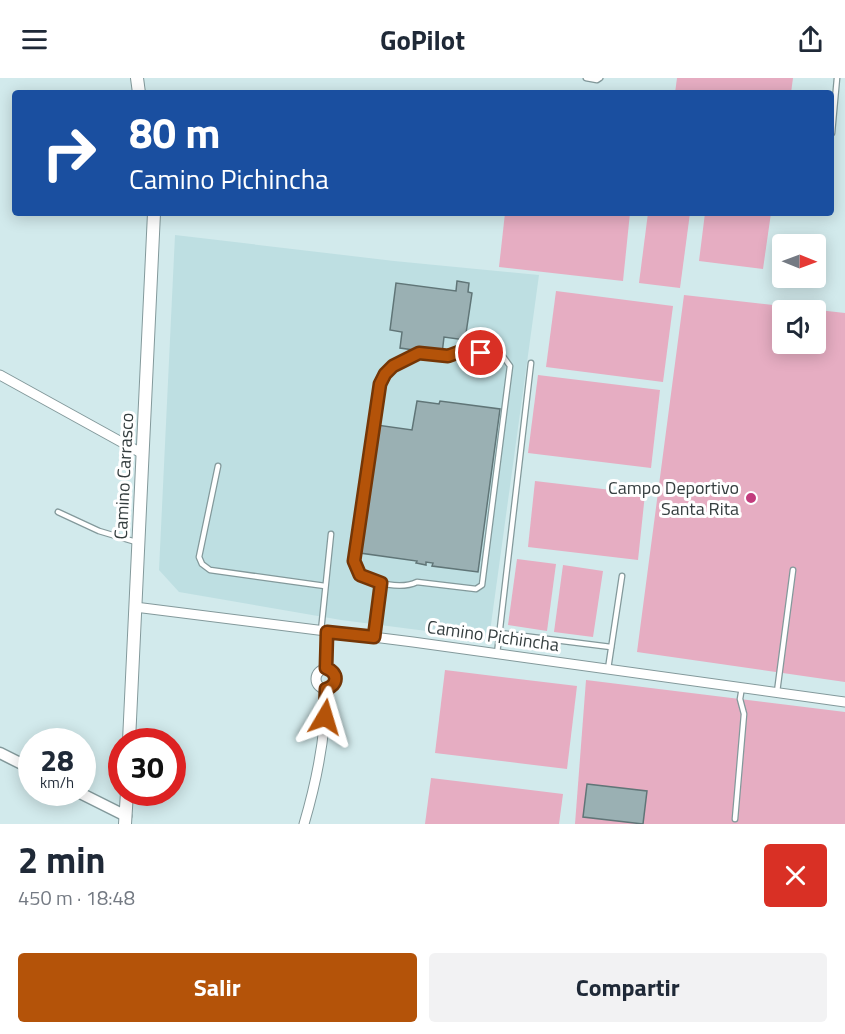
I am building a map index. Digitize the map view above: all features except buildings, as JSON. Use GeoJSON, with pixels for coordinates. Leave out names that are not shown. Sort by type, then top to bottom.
{"type":"FeatureCollection","features":[{"type":"Feature","properties":{"kind":"main road","name":"Camino Carrasco"},"geometry":{"type":"LineString","coordinates":[[130,728],[154,216]]}},
{"type":"Feature","properties":{"kind":"street"},"geometry":{"type":"LineString","coordinates":[[0,375],[143,454]]}},
{"type":"Feature","properties":{"kind":"street","name":"Camino Pichincha"},"geometry":{"type":"LineString","coordinates":[[135,607],[374,637],[845,702]]}},
{"type":"Feature","properties":{"kind":"street"},"geometry":{"type":"LineString","coordinates":[[304,824],[321,753],[326,689],[332,687],[336,682],[336,675],[332,670],[326,668],[324,631]]}},
{"type":"Feature","properties":{"kind":"street"},"geometry":{"type":"LineString","coordinates":[[0,753],[18,762]]}},
{"type":"Feature","properties":{"kind":"street"},"geometry":{"type":"LineString","coordinates":[[96,802],[126,820]]}},
{"type":"Feature","properties":{"kind":"lane"},"geometry":{"type":"LineString","coordinates":[[586,78],[597,80],[600,78]]}},
{"type":"Feature","properties":{"kind":"lane"},"geometry":{"type":"LineString","coordinates":[[834,111],[837,78]]}},
{"type":"Feature","properties":{"kind":"lane"},"geometry":{"type":"LineString","coordinates":[[459,352],[502,355],[508,362],[510,372],[482,585],[476,589],[417,582],[408,586],[381,583],[360,575],[354,561],[378,395],[385,374],[399,362],[419,353],[448,356],[459,352]]}},
{"type":"Feature","properties":{"kind":"lane"},"geometry":{"type":"LineString","coordinates":[[497,654],[531,363]]}},
{"type":"Feature","properties":{"kind":"lane"},"geometry":{"type":"LineString","coordinates":[[218,466],[199,556],[202,564],[210,570],[325,586]]}},
{"type":"Feature","properties":{"kind":"lane"},"geometry":{"type":"LineString","coordinates":[[58,512],[99,531],[138,543]]}},
{"type":"Feature","properties":{"kind":"lane"},"geometry":{"type":"LineString","coordinates":[[324,631],[325,586],[331,534]]}},
{"type":"Feature","properties":{"kind":"lane"},"geometry":{"type":"LineString","coordinates":[[777,692],[793,570]]}},
{"type":"Feature","properties":{"kind":"lane"},"geometry":{"type":"LineString","coordinates":[[608,669],[622,576]]}},
{"type":"Feature","properties":{"kind":"lane"},"geometry":{"type":"LineString","coordinates":[[374,637],[381,583]]}},
{"type":"Feature","properties":{"kind":"lane"},"geometry":{"type":"LineString","coordinates":[[500,633],[612,646]]}},
{"type":"Feature","properties":{"kind":"lane"},"geometry":{"type":"LineString","coordinates":[[735,819],[744,714],[740,699],[742,687]]}},
{"type":"Feature","properties":{"kind":"shaded area"},"geometry":{"type":"Polygon","coordinates":[[[677,78],[793,78],[791,90],[675,90],[677,78]]]}},
{"type":"Feature","properties":{"kind":"shaded area"},"geometry":{"type":"Polygon","coordinates":[[[505,216],[630,216],[623,281],[499,267],[505,216]]]}},
{"type":"Feature","properties":{"kind":"shaded area"},"geometry":{"type":"Polygon","coordinates":[[[648,216],[690,216],[680,288],[639,283],[648,216]]]}},
{"type":"Feature","properties":{"kind":"shaded area"},"geometry":{"type":"Polygon","coordinates":[[[705,216],[771,216],[763,269],[699,261],[705,216]]]}},
{"type":"Feature","properties":{"kind":"shaded area"},"geometry":{"type":"Polygon","coordinates":[[[175,235],[394,261],[539,275],[489,639],[341,620],[179,592],[159,570],[175,235]]]}},
{"type":"Feature","properties":{"kind":"shaded area"},"geometry":{"type":"Polygon","coordinates":[[[556,291],[673,306],[663,382],[546,367],[556,291]]]}},
{"type":"Feature","properties":{"kind":"shaded area","name":"Campo Deportivo Santa Rita"},"geometry":{"type":"Polygon","coordinates":[[[684,295],[772,305],[772,354],[826,354],[826,311],[845,313],[845,682],[637,652],[684,295]]]}},
{"type":"Feature","properties":{"kind":"shaded area"},"geometry":{"type":"Polygon","coordinates":[[[538,375],[660,390],[651,468],[528,453],[538,375]]]}},
{"type":"Feature","properties":{"kind":"shaded area"},"geometry":{"type":"Polygon","coordinates":[[[535,481],[645,494],[638,560],[528,547],[535,481]]]}},
{"type":"Feature","properties":{"kind":"shaded area"},"geometry":{"type":"Polygon","coordinates":[[[517,559],[556,564],[547,631],[508,625],[517,559]]]}},
{"type":"Feature","properties":{"kind":"shaded area"},"geometry":{"type":"Polygon","coordinates":[[[563,565],[603,571],[593,637],[554,632],[563,565]]]}},
{"type":"Feature","properties":{"kind":"shaded area"},"geometry":{"type":"Polygon","coordinates":[[[445,670],[577,686],[567,769],[435,753],[445,670]]]}},
{"type":"Feature","properties":{"kind":"shaded area"},"geometry":{"type":"Polygon","coordinates":[[[586,680],[845,712],[845,824],[575,824],[586,680]]]}},
{"type":"Feature","properties":{"kind":"shaded area"},"geometry":{"type":"Polygon","coordinates":[[[431,778],[563,794],[559,824],[425,824],[431,778]]]}},
{"type":"Feature","properties":{"kind":"place","name":"Campo Deportivo Santa Rita"},"geometry":{"type":"Point","coordinates":[751,498]}},
{"type":"Feature","properties":{"kind":"route"},"geometry":{"type":"LineString","coordinates":[[325,717],[326,689],[332,687],[336,682],[336,675],[332,670],[326,668],[327,632],[374,637],[381,583],[360,575],[354,561],[380,384],[385,374],[393,366],[419,353],[448,356],[459,352],[481,353]]}}]}
